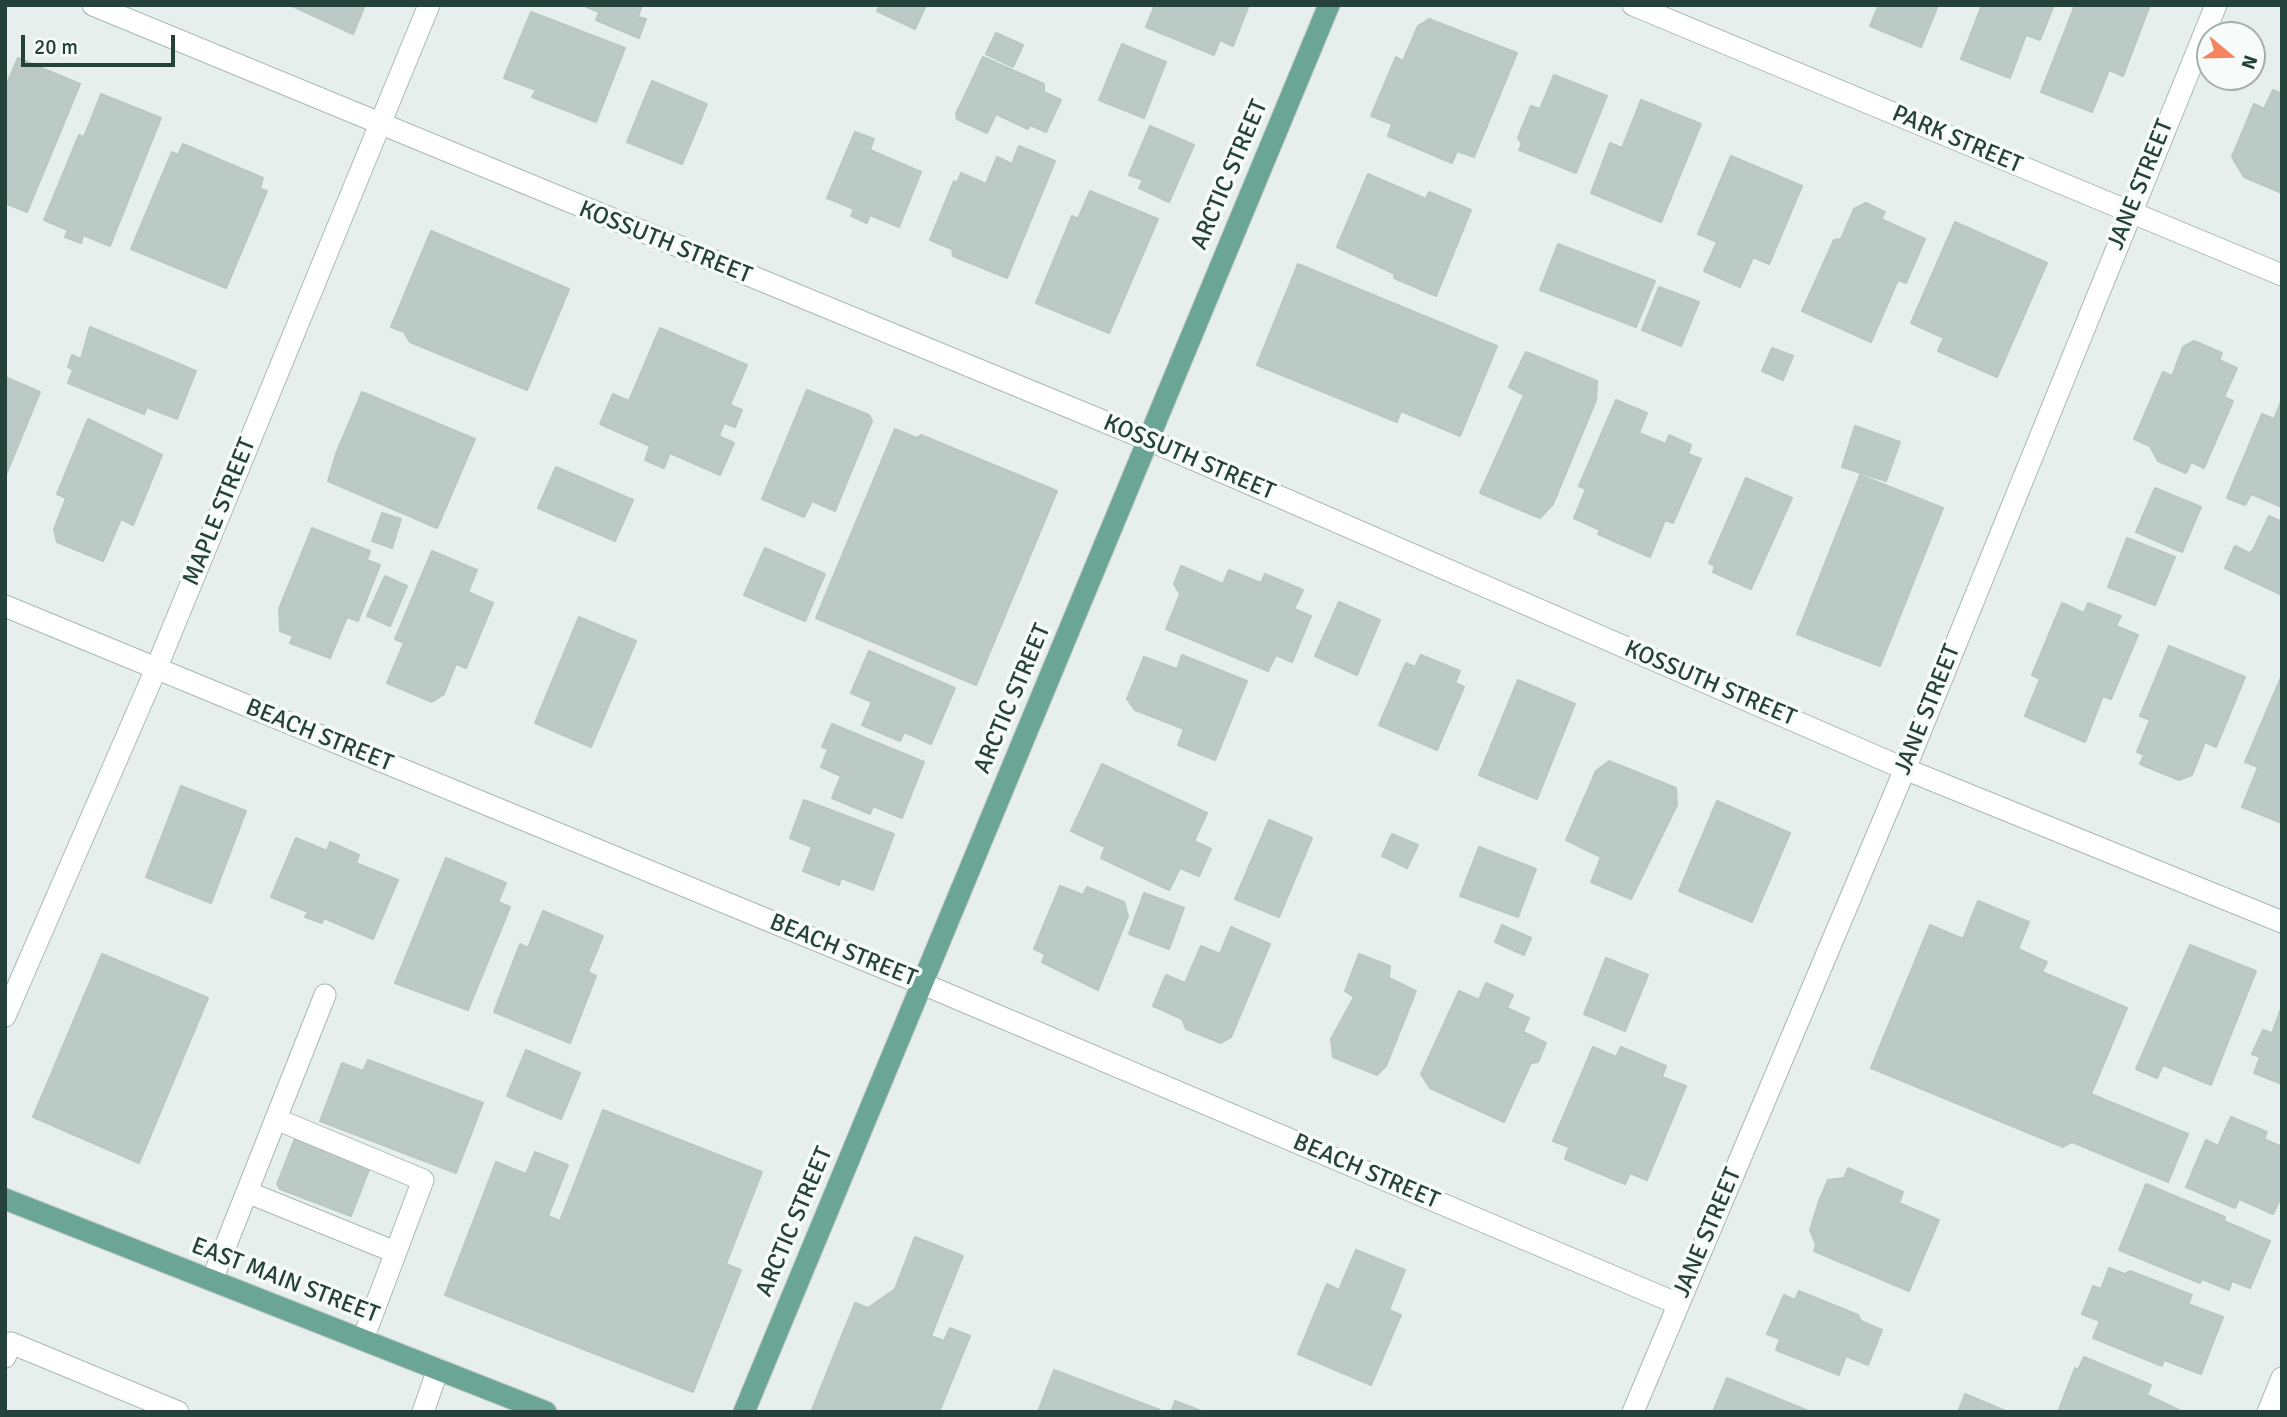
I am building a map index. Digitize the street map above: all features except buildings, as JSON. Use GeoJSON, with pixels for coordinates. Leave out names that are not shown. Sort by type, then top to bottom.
{"type":"FeatureCollection","features":[{"type":"Feature","properties":{"kind":"main road","name":"ARCTIC STREET"},"geometry":{"type":"LineString","coordinates":[[744,1412],[1329,5]]}},
{"type":"Feature","properties":{"kind":"main road","name":"EAST MAIN STREET"},"geometry":{"type":"LineString","coordinates":[[5,1199],[547,1412]]}},
{"type":"Feature","properties":{"kind":"street","name":"KOSSUTH STREET"},"geometry":{"type":"LineString","coordinates":[[93,5],[379,126],[1149,440],[1905,769],[2282,922]]}},
{"type":"Feature","properties":{"kind":"street","name":"MAPLE STREET"},"geometry":{"type":"LineString","coordinates":[[5,1016],[156,669],[429,5]]}},
{"type":"Feature","properties":{"kind":"street","name":"PARK STREET"},"geometry":{"type":"LineString","coordinates":[[1633,5],[2282,275]]}},
{"type":"Feature","properties":{"kind":"street","name":"JANE STREET"},"geometry":{"type":"LineString","coordinates":[[1633,1412],[1905,769],[2129,212],[2216,5]]}},
{"type":"Feature","properties":{"kind":"street","name":"BEACH STREET"},"geometry":{"type":"LineString","coordinates":[[5,606],[923,984],[1678,1304]]}},
{"type":"Feature","properties":{"kind":"street"},"geometry":{"type":"LineString","coordinates":[[212,1280],[325,995]]}},
{"type":"Feature","properties":{"kind":"street"},"geometry":{"type":"LineString","coordinates":[[276,1119],[423,1180],[363,1339]]}},
{"type":"Feature","properties":{"kind":"street"},"geometry":{"type":"LineString","coordinates":[[247,1192],[395,1252]]}},
{"type":"Feature","properties":{"kind":"street"},"geometry":{"type":"LineString","coordinates":[[5,1357],[11,1343],[178,1412]]}},
{"type":"Feature","properties":{"kind":"street"},"geometry":{"type":"LineString","coordinates":[[423,1412],[438,1369]]}},
{"type":"Feature","properties":{"kind":"street"},"geometry":{"type":"LineString","coordinates":[[2268,1412],[2282,1378]]}}]}
